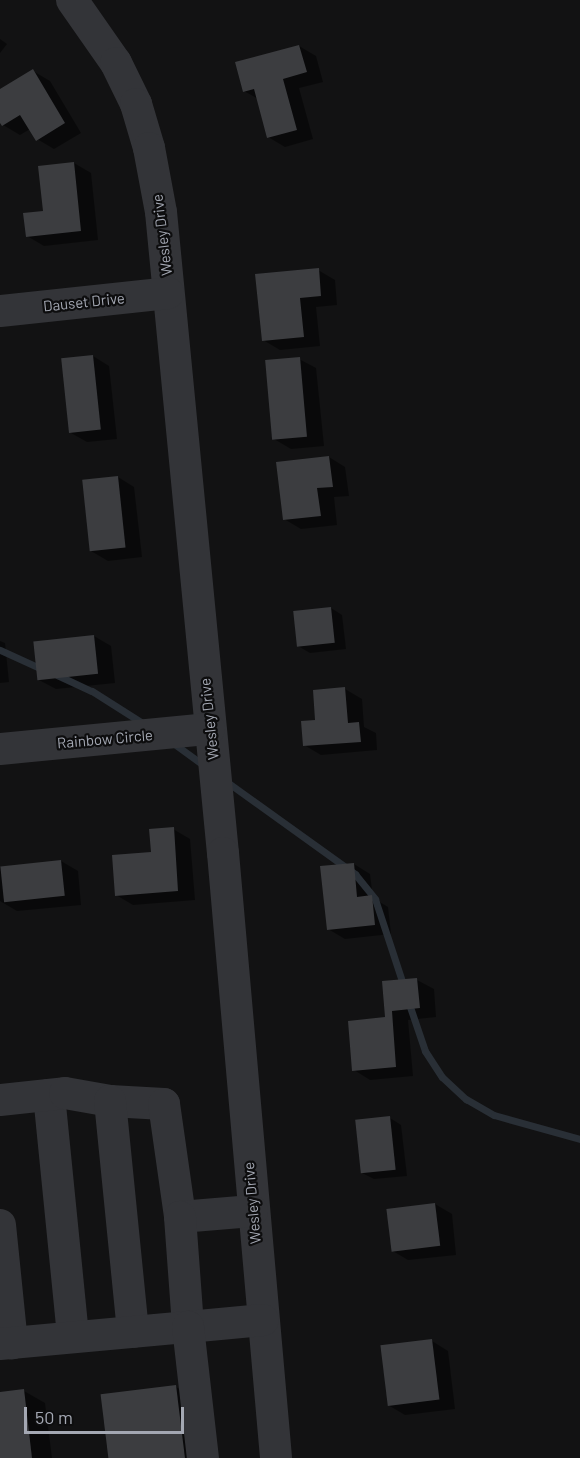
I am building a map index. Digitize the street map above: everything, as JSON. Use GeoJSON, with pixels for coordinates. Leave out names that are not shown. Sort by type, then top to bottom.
{"type":"FeatureCollection","features":[{"type":"Feature","properties":{"kind":"street","name":"Wesley Drive"},"geometry":{"type":"LineString","coordinates":[[72,0],[116,63],[136,104],[149,148],[161,212],[209,729],[223,853],[252,1211],[276,1458]]}},
{"type":"Feature","properties":{"kind":"street","name":"Dauset Drive"},"geometry":{"type":"LineString","coordinates":[[0,311],[168,293]]}},
{"type":"Feature","properties":{"kind":"street","name":"Rainbow Circle"},"geometry":{"type":"LineString","coordinates":[[0,749],[209,729]]}},
{"type":"Feature","properties":{"kind":"street"},"geometry":{"type":"LineString","coordinates":[[0,1100],[65,1093],[110,1101],[164,1104],[180,1216],[188,1327],[203,1458]]}},
{"type":"Feature","properties":{"kind":"street"},"geometry":{"type":"LineString","coordinates":[[49,1095],[73,1336]]}},
{"type":"Feature","properties":{"kind":"street"},"geometry":{"type":"LineString","coordinates":[[110,1101],[133,1332]]}},
{"type":"Feature","properties":{"kind":"street"},"geometry":{"type":"LineString","coordinates":[[180,1216],[252,1211]]}},
{"type":"Feature","properties":{"kind":"street"},"geometry":{"type":"LineString","coordinates":[[0,1225],[6,1343],[263,1320]]}},
{"type":"Feature","properties":{"kind":"building"},"geometry":{"type":"Polygon","coordinates":[[[299,45],[307,72],[283,79],[297,130],[267,138],[254,89],[243,92],[235,62],[299,45]]]}},
{"type":"Feature","properties":{"kind":"building"},"geometry":{"type":"Polygon","coordinates":[[[33,69],[65,123],[36,141],[20,115],[2,126],[0,123],[0,89],[33,69]]]}},
{"type":"Feature","properties":{"kind":"building"},"geometry":{"type":"Polygon","coordinates":[[[74,162],[81,231],[26,237],[23,213],[43,211],[38,166],[74,162]]]}},
{"type":"Feature","properties":{"kind":"building"},"geometry":{"type":"Polygon","coordinates":[[[319,268],[321,296],[300,298],[304,337],[262,341],[255,274],[319,268]]]}},
{"type":"Feature","properties":{"kind":"building"},"geometry":{"type":"Polygon","coordinates":[[[93,355],[101,430],[69,433],[61,358],[93,355]]]}},
{"type":"Feature","properties":{"kind":"building"},"geometry":{"type":"Polygon","coordinates":[[[300,357],[307,437],[272,440],[265,360],[300,357]]]}},
{"type":"Feature","properties":{"kind":"building"},"geometry":{"type":"Polygon","coordinates":[[[329,456],[333,487],[317,488],[321,516],[283,520],[276,462],[329,456]]]}},
{"type":"Feature","properties":{"kind":"building"},"geometry":{"type":"Polygon","coordinates":[[[118,476],[126,548],[90,551],[82,480],[118,476]]]}},
{"type":"Feature","properties":{"kind":"building"},"geometry":{"type":"Polygon","coordinates":[[[331,607],[335,643],[297,647],[293,611],[331,607]]]}},
{"type":"Feature","properties":{"kind":"building"},"geometry":{"type":"Polygon","coordinates":[[[94,635],[98,674],[37,680],[33,641],[94,635]]]}},
{"type":"Feature","properties":{"kind":"building"},"geometry":{"type":"Polygon","coordinates":[[[345,687],[348,723],[359,722],[361,742],[303,746],[301,721],[315,720],[313,690],[345,687]]]}},
{"type":"Feature","properties":{"kind":"building"},"geometry":{"type":"Polygon","coordinates":[[[174,827],[178,891],[115,896],[112,855],[151,852],[149,829],[174,827]]]}},
{"type":"Feature","properties":{"kind":"building"},"geometry":{"type":"Polygon","coordinates":[[[61,860],[65,896],[4,902],[0,866],[61,860]]]}},
{"type":"Feature","properties":{"kind":"building"},"geometry":{"type":"Polygon","coordinates":[[[354,863],[357,897],[372,895],[375,925],[327,930],[320,866],[354,863]]]}},
{"type":"Feature","properties":{"kind":"building"},"geometry":{"type":"Polygon","coordinates":[[[417,978],[420,1008],[392,1011],[396,1067],[352,1071],[348,1021],[385,1017],[382,981],[417,978]]]}},
{"type":"Feature","properties":{"kind":"building"},"geometry":{"type":"Polygon","coordinates":[[[390,1116],[396,1170],[361,1173],[355,1120],[390,1116]]]}},
{"type":"Feature","properties":{"kind":"building"},"geometry":{"type":"Polygon","coordinates":[[[435,1203],[440,1246],[392,1252],[386,1209],[435,1203]]]}},
{"type":"Feature","properties":{"kind":"building"},"geometry":{"type":"Polygon","coordinates":[[[432,1339],[439,1400],[388,1406],[380,1345],[432,1339]]]}},
{"type":"Feature","properties":{"kind":"building"},"geometry":{"type":"Polygon","coordinates":[[[176,1385],[185,1458],[108,1458],[101,1394],[176,1385]]]}},
{"type":"Feature","properties":{"kind":"building"},"geometry":{"type":"Polygon","coordinates":[[[24,1389],[32,1458],[0,1458],[0,1392],[24,1389]]]}},
{"type":"Feature","properties":{"kind":"waterway"},"geometry":{"type":"LineString","coordinates":[[0,650],[44,670]]}},
{"type":"Feature","properties":{"kind":"waterway"},"geometry":{"type":"LineString","coordinates":[[57,675],[92,691],[144,724]]}},
{"type":"Feature","properties":{"kind":"waterway"},"geometry":{"type":"LineString","coordinates":[[173,743],[206,767]]}},
{"type":"Feature","properties":{"kind":"waterway"},"geometry":{"type":"LineString","coordinates":[[227,782],[355,874],[375,899],[404,987]]}},
{"type":"Feature","properties":{"kind":"waterway"},"geometry":{"type":"LineString","coordinates":[[408,1001],[425,1051],[442,1077],[466,1099],[494,1115],[580,1139]]}}]}
